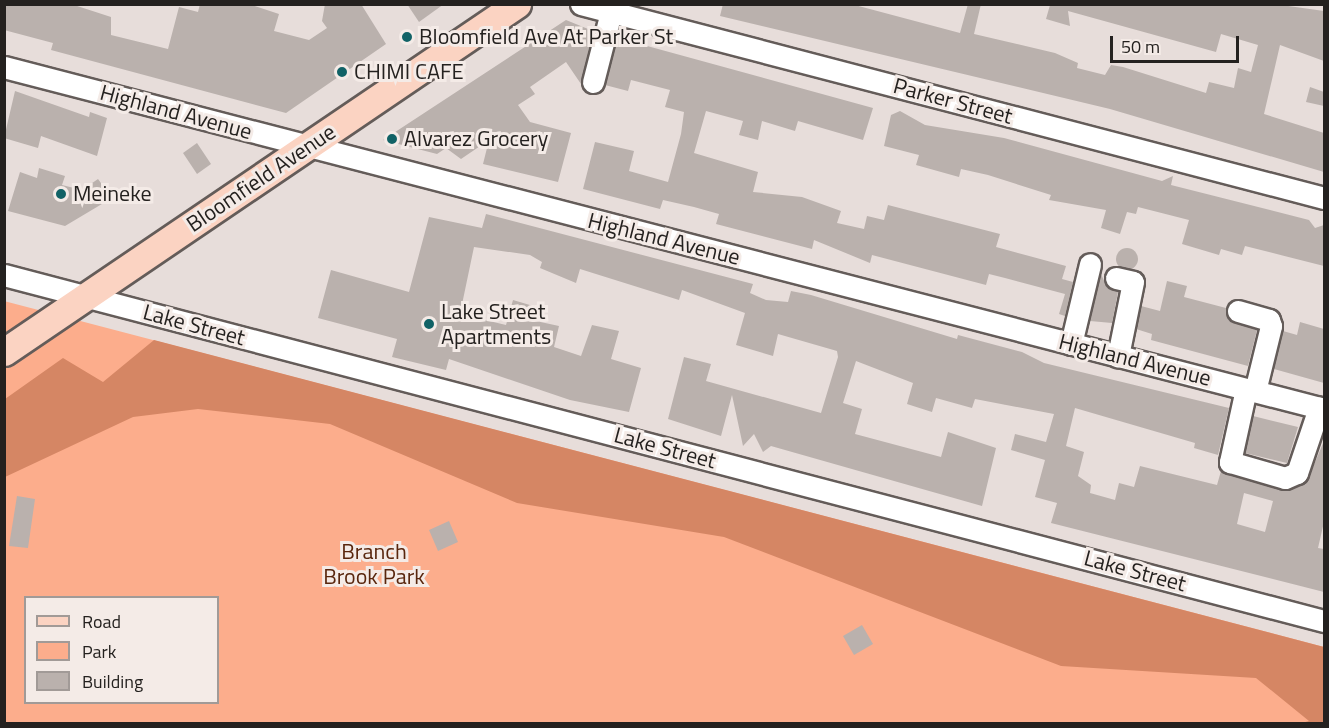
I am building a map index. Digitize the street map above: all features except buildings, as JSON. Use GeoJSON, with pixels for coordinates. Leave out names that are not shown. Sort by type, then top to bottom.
{"type":"FeatureCollection","features":[{"type":"Feature","properties":{"kind":"main road","name":"Bloomfield Avenue"},"geometry":{"type":"LineString","coordinates":[[4,352],[517,4]]}},
{"type":"Feature","properties":{"kind":"street","name":"Parker Street"},"geometry":{"type":"LineString","coordinates":[[581,4],[1324,198]]}},
{"type":"Feature","properties":{"kind":"street"},"geometry":{"type":"LineString","coordinates":[[593,82],[611,12]]}},
{"type":"Feature","properties":{"kind":"street","name":"Highland Avenue"},"geometry":{"type":"LineString","coordinates":[[4,67],[1322,409]]}},
{"type":"Feature","properties":{"kind":"street"},"geometry":{"type":"LineString","coordinates":[[1071,344],[1090,264]]}},
{"type":"Feature","properties":{"kind":"street","name":"Lake Street"},"geometry":{"type":"LineString","coordinates":[[4,275],[1324,621]]}},
{"type":"Feature","properties":{"kind":"street"},"geometry":{"type":"LineString","coordinates":[[1116,278],[1133,282],[1118,356]]}},
{"type":"Feature","properties":{"kind":"street"},"geometry":{"type":"LineString","coordinates":[[1238,311],[1269,320],[1271,326],[1230,462],[1285,478],[1298,473],[1322,409]]}},
{"type":"Feature","properties":{"kind":"green space","name":"Branch Brook Park"},"geometry":{"type":"Polygon","coordinates":[[[4,301],[1324,647],[1324,723],[5,723],[4,301]]]}},
{"type":"Feature","properties":{"kind":"shaded area"},"geometry":{"type":"Polygon","coordinates":[[[154,340],[1324,647],[1324,723],[1302,723],[1309,721],[1256,678],[1061,666],[724,537],[517,503],[330,424],[198,409],[133,417],[5,477],[5,399],[63,358],[103,382],[154,340]]]}},
{"type":"Feature","properties":{"kind":"place","name":"Bloomfield Ave At Parker St"},"geometry":{"type":"Point","coordinates":[407,37]}},
{"type":"Feature","properties":{"kind":"place","name":"CHIMI CAFE"},"geometry":{"type":"Point","coordinates":[342,72]}},
{"type":"Feature","properties":{"kind":"place","name":"Alvarez Grocery"},"geometry":{"type":"Point","coordinates":[392,139]}},
{"type":"Feature","properties":{"kind":"place","name":"Meineke"},"geometry":{"type":"Point","coordinates":[61,194]}},
{"type":"Feature","properties":{"kind":"place","name":"Lake Street Apartments"},"geometry":{"type":"Point","coordinates":[429,324]}}]}
